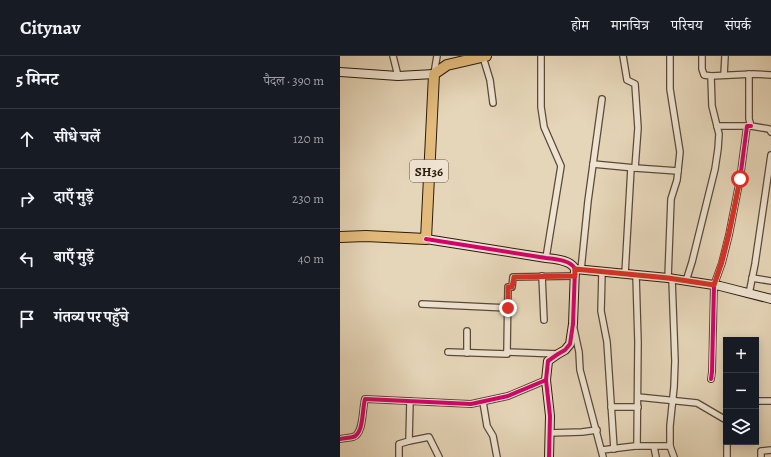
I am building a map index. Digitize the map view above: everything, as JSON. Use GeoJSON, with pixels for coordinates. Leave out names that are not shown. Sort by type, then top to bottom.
{"type":"FeatureCollection","features":[{"type":"Feature","properties":{"kind":"highway"},"geometry":{"type":"LineString","coordinates":[[434,74],[447,65],[485,56]]}},
{"type":"Feature","properties":{"kind":"highway","name":"SH36"},"geometry":{"type":"LineString","coordinates":[[426,239],[434,74]]}},
{"type":"Feature","properties":{"kind":"highway"},"geometry":{"type":"LineString","coordinates":[[340,238],[366,236],[426,239]]}},
{"type":"Feature","properties":{"kind":"street"},"geometry":{"type":"LineString","coordinates":[[393,56],[398,76]]}},
{"type":"Feature","properties":{"kind":"street"},"geometry":{"type":"LineString","coordinates":[[340,72],[398,76],[434,74],[437,56]]}},
{"type":"Feature","properties":{"kind":"street"},"geometry":{"type":"LineString","coordinates":[[485,56],[493,103]]}},
{"type":"Feature","properties":{"kind":"street"},"geometry":{"type":"LineString","coordinates":[[541,56],[541,108],[544,127],[561,166],[546,258]]}},
{"type":"Feature","properties":{"kind":"street"},"geometry":{"type":"LineString","coordinates":[[624,56],[627,80],[635,84],[638,128],[633,168],[625,274]]}},
{"type":"Feature","properties":{"kind":"street"},"geometry":{"type":"LineString","coordinates":[[670,56],[670,89],[680,152],[677,180],[671,199],[670,278],[675,361],[670,446],[674,457]]}},
{"type":"Feature","properties":{"kind":"street"},"geometry":{"type":"LineString","coordinates":[[702,56],[702,69],[704,76],[748,74],[771,75]]}},
{"type":"Feature","properties":{"kind":"street"},"geometry":{"type":"LineString","coordinates":[[724,75],[725,56]]}},
{"type":"Feature","properties":{"kind":"street"},"geometry":{"type":"LineString","coordinates":[[711,379],[714,285],[722,263],[729,234],[749,126],[748,74]]}},
{"type":"Feature","properties":{"kind":"street"},"geometry":{"type":"LineString","coordinates":[[686,281],[715,169],[719,134],[712,106],[711,76]]}},
{"type":"Feature","properties":{"kind":"street"},"geometry":{"type":"LineString","coordinates":[[549,457],[550,416],[546,380],[548,361],[565,350],[570,344],[577,272],[602,99]]}},
{"type":"Feature","properties":{"kind":"street"},"geometry":{"type":"LineString","coordinates":[[717,126],[749,126],[769,129],[771,132]]}},
{"type":"Feature","properties":{"kind":"street"},"geometry":{"type":"LineString","coordinates":[[749,294],[771,155]]}},
{"type":"Feature","properties":{"kind":"street"},"geometry":{"type":"LineString","coordinates":[[592,164],[678,171]]}},
{"type":"Feature","properties":{"kind":"street"},"geometry":{"type":"LineString","coordinates":[[426,239],[564,261],[574,266],[577,272]]}},
{"type":"Feature","properties":{"kind":"street"},"geometry":{"type":"LineString","coordinates":[[507,352],[508,287],[512,287],[514,277],[542,276],[577,272],[602,272],[670,278],[714,285],[771,299]]}},
{"type":"Feature","properties":{"kind":"street"},"geometry":{"type":"LineString","coordinates":[[602,272],[602,312],[607,342],[614,449]]}},
{"type":"Feature","properties":{"kind":"street"},"geometry":{"type":"LineString","coordinates":[[636,275],[638,397],[637,446]]}},
{"type":"Feature","properties":{"kind":"street"},"geometry":{"type":"LineString","coordinates":[[542,276],[544,320]]}},
{"type":"Feature","properties":{"kind":"street"},"geometry":{"type":"LineString","coordinates":[[752,278],[771,281]]}},
{"type":"Feature","properties":{"kind":"street"},"geometry":{"type":"LineString","coordinates":[[422,304],[508,308]]}},
{"type":"Feature","properties":{"kind":"street"},"geometry":{"type":"LineString","coordinates":[[573,324],[579,352],[580,370],[603,457]]}},
{"type":"Feature","properties":{"kind":"street"},"geometry":{"type":"LineString","coordinates":[[467,331],[467,353]]}},
{"type":"Feature","properties":{"kind":"street"},"geometry":{"type":"LineString","coordinates":[[448,352],[558,354]]}},
{"type":"Feature","properties":{"kind":"street"},"geometry":{"type":"LineString","coordinates":[[340,439],[354,437],[359,433],[365,399],[471,404],[508,396],[546,380]]}},
{"type":"Feature","properties":{"kind":"street"},"geometry":{"type":"LineString","coordinates":[[638,397],[697,403],[723,418]]}},
{"type":"Feature","properties":{"kind":"street"},"geometry":{"type":"LineString","coordinates":[[409,441],[410,401]]}},
{"type":"Feature","properties":{"kind":"street"},"geometry":{"type":"LineString","coordinates":[[759,401],[771,401]]}},
{"type":"Feature","properties":{"kind":"street"},"geometry":{"type":"LineString","coordinates":[[483,402],[487,426],[493,436],[497,457]]}},
{"type":"Feature","properties":{"kind":"street"},"geometry":{"type":"LineString","coordinates":[[611,407],[638,407]]}},
{"type":"Feature","properties":{"kind":"street"},"geometry":{"type":"LineString","coordinates":[[549,433],[596,430]]}},
{"type":"Feature","properties":{"kind":"street"},"geometry":{"type":"LineString","coordinates":[[399,457],[399,444],[429,437],[439,457]]}},
{"type":"Feature","properties":{"kind":"street"},"geometry":{"type":"LineString","coordinates":[[727,457],[728,445]]}},
{"type":"Feature","properties":{"kind":"street"},"geometry":{"type":"LineString","coordinates":[[602,450],[637,446],[670,446]]}},
{"type":"Feature","properties":{"kind":"street"},"geometry":{"type":"LineString","coordinates":[[654,447],[656,457]]}},
{"type":"Feature","properties":{"kind":"street"},"geometry":{"type":"LineString","coordinates":[[762,457],[761,451],[771,450]]}},
{"type":"Feature","properties":{"kind":"cycle path"},"geometry":{"type":"LineString","coordinates":[[711,379],[714,285],[722,263],[729,235],[740,179],[747,126],[751,126]]}},
{"type":"Feature","properties":{"kind":"cycle path"},"geometry":{"type":"LineString","coordinates":[[426,239],[558,260],[570,264],[575,269],[573,324],[570,344],[565,350],[548,361],[546,380],[550,416],[549,457]]}},
{"type":"Feature","properties":{"kind":"cycle path"},"geometry":{"type":"LineString","coordinates":[[340,439],[357,435],[361,426],[365,399],[471,404],[508,396],[546,380]]}},
{"type":"Feature","properties":{"kind":"route"},"geometry":{"type":"LineString","coordinates":[[508,308],[508,287],[512,287],[514,277],[575,276],[575,269],[668,278],[714,285],[722,263],[740,179]]}}]}
